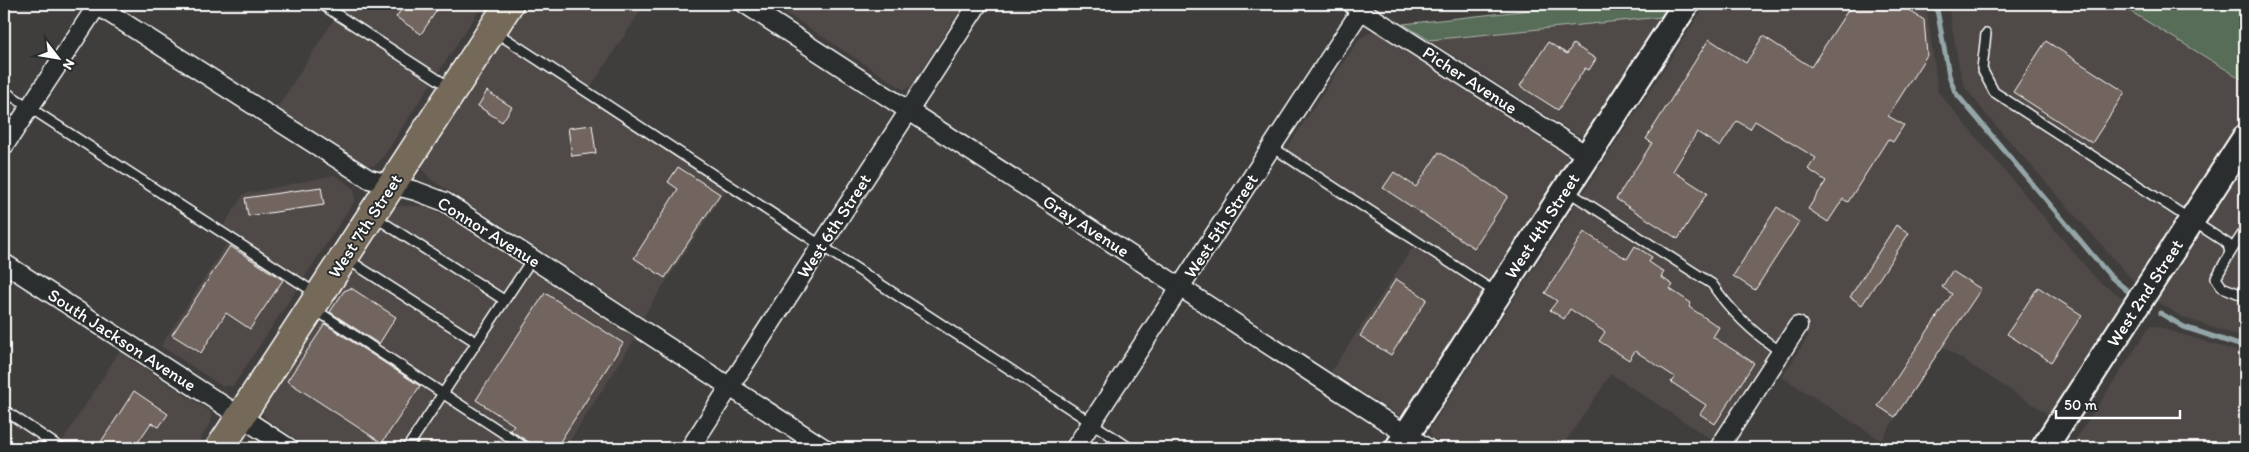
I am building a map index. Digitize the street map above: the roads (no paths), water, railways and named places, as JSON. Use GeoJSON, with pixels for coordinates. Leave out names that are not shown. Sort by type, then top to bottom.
{"type":"FeatureCollection","features":[{"type":"Feature","properties":{"kind":"main road","name":"West 7th Street"},"geometry":{"type":"LineString","coordinates":[[220,448],[509,4]]}},
{"type":"Feature","properties":{"kind":"street"},"geometry":{"type":"LineString","coordinates":[[4,146],[97,4]]}},
{"type":"Feature","properties":{"kind":"street","name":"Connor Avenue"},"geometry":{"type":"LineString","coordinates":[[97,4],[369,179],[391,186],[416,190],[444,202],[824,448]]}},
{"type":"Feature","properties":{"kind":"street","name":"Gray Avenue"},"geometry":{"type":"LineString","coordinates":[[745,4],[1181,288],[1410,444]]}},
{"type":"Feature","properties":{"kind":"street","name":"West 6th Street"},"geometry":{"type":"LineString","coordinates":[[690,448],[731,388],[978,4]]}},
{"type":"Feature","properties":{"kind":"street","name":"West 4th Street"},"geometry":{"type":"LineString","coordinates":[[1410,444],[1498,294],[1686,4]]}},
{"type":"Feature","properties":{"kind":"street","name":"Picher Avenue"},"geometry":{"type":"LineString","coordinates":[[1359,6],[1588,156]]}},
{"type":"Feature","properties":{"kind":"street","name":"West 5th Street"},"geometry":{"type":"LineString","coordinates":[[1075,448],[1181,288],[1359,6]]}},
{"type":"Feature","properties":{"kind":"street","name":"West 2nd Street"},"geometry":{"type":"LineString","coordinates":[[2044,448],[2245,138]]}},
{"type":"Feature","properties":{"kind":"street","name":"South Jackson Avenue"},"geometry":{"type":"LineString","coordinates":[[4,262],[289,448]]}},
{"type":"Feature","properties":{"kind":"street"},"geometry":{"type":"LineString","coordinates":[[1723,447],[1798,326]]}},
{"type":"Feature","properties":{"kind":"lane"},"geometry":{"type":"LineString","coordinates":[[321,4],[453,90]]}},
{"type":"Feature","properties":{"kind":"lane"},"geometry":{"type":"LineString","coordinates":[[492,30],[1130,448]]}},
{"type":"Feature","properties":{"kind":"lane"},"geometry":{"type":"LineString","coordinates":[[1986,34],[1982,70],[1994,92],[2228,244],[2230,253]]}},
{"type":"Feature","properties":{"kind":"lane"},"geometry":{"type":"LineString","coordinates":[[4,91],[316,301],[443,394],[526,448]]}},
{"type":"Feature","properties":{"kind":"lane"},"geometry":{"type":"LineString","coordinates":[[1272,146],[1498,294]]}},
{"type":"Feature","properties":{"kind":"lane"},"geometry":{"type":"LineString","coordinates":[[1566,190],[1712,284],[1728,307],[1760,337],[1781,352]]}},
{"type":"Feature","properties":{"kind":"lane"},"geometry":{"type":"LineString","coordinates":[[372,215],[504,300]]}},
{"type":"Feature","properties":{"kind":"lane"},"geometry":{"type":"LineString","coordinates":[[2245,230],[2216,278],[2222,287],[2245,296]]}},
{"type":"Feature","properties":{"kind":"lane"},"geometry":{"type":"LineString","coordinates":[[344,257],[476,342]]}},
{"type":"Feature","properties":{"kind":"lane"},"geometry":{"type":"LineString","coordinates":[[407,448],[532,259]]}},
{"type":"Feature","properties":{"kind":"lane"},"geometry":{"type":"LineString","coordinates":[[4,410],[61,448]]}},
{"type":"Feature","properties":{"kind":"waterway"},"geometry":{"type":"LineString","coordinates":[[1936,4],[1949,75],[1955,92],[2111,277],[2129,292]]}},
{"type":"Feature","properties":{"kind":"waterway"},"geometry":{"type":"LineString","coordinates":[[2160,313],[2184,327],[2245,347]]}}]}
